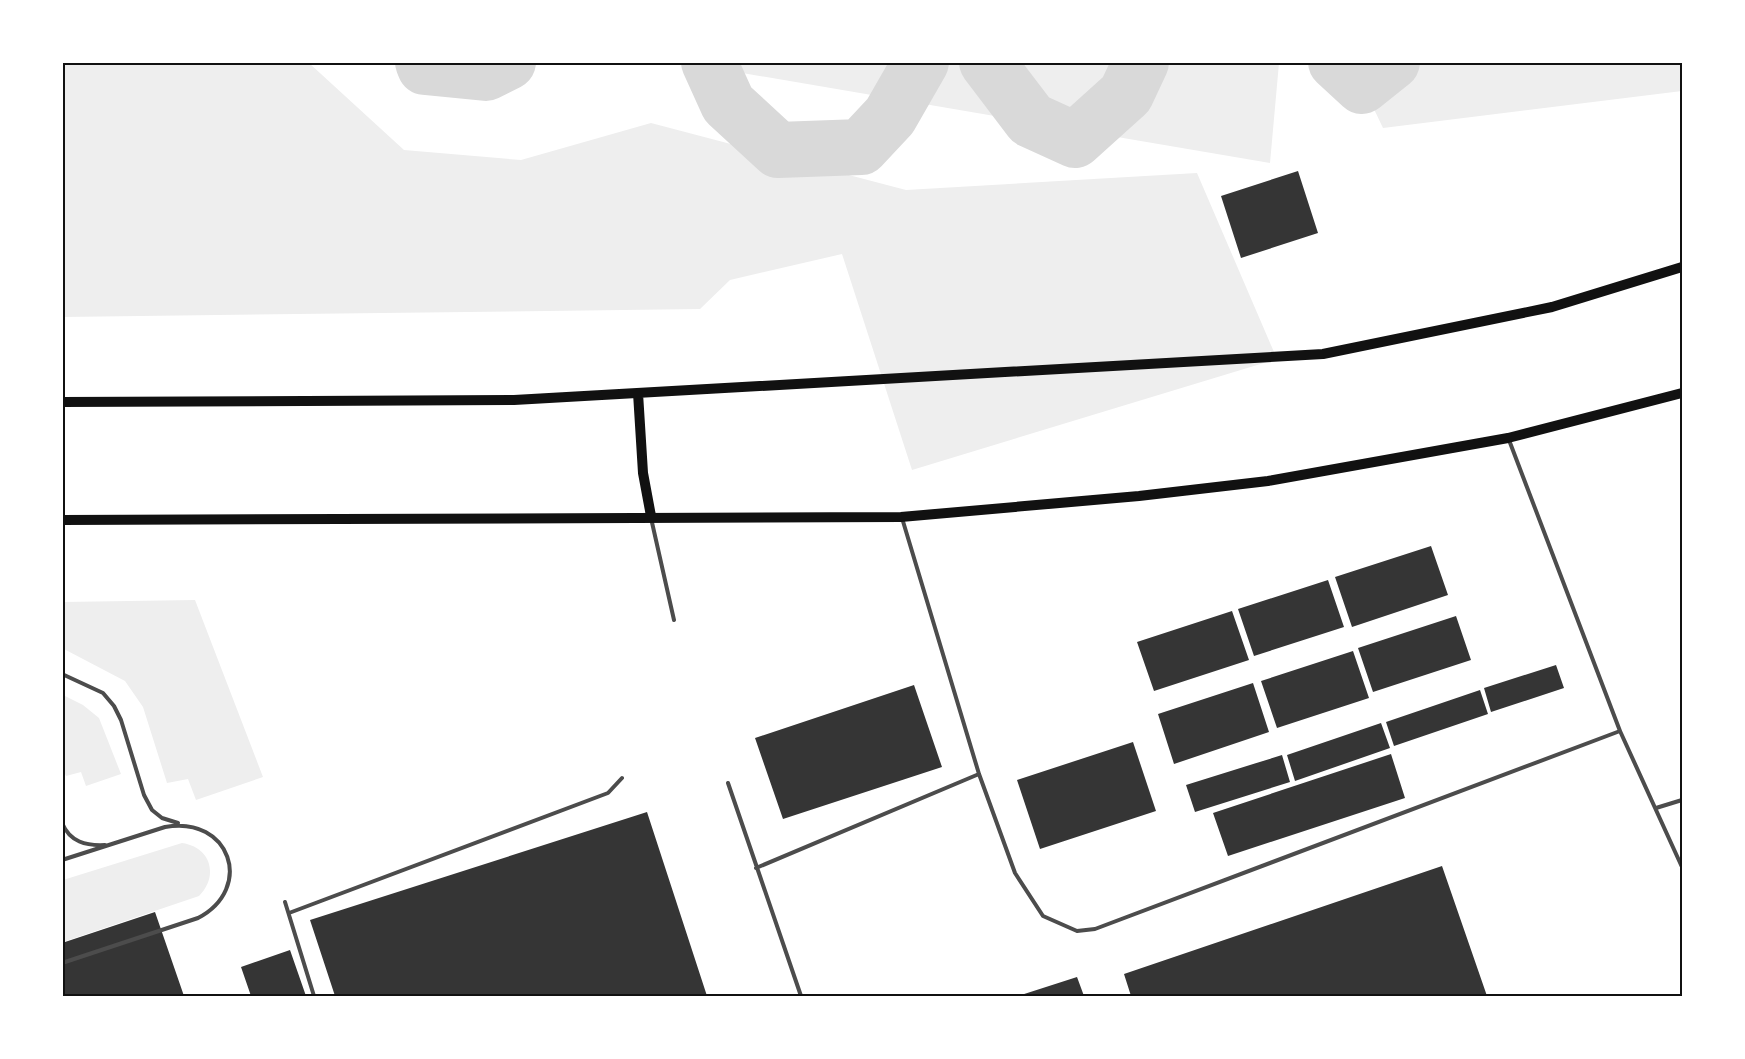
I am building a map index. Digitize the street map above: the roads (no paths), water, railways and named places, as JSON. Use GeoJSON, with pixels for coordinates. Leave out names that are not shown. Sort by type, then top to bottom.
{"type":"FeatureCollection","features":[{"type":"Feature","properties":{"kind":"main road"},"geometry":{"type":"LineString","coordinates":[[62,402],[514,400],[1323,354],[1552,307],[1682,267]]}},
{"type":"Feature","properties":{"kind":"main road"},"geometry":{"type":"LineString","coordinates":[[638,393],[643,473],[651,516]]}},
{"type":"Feature","properties":{"kind":"main road"},"geometry":{"type":"LineString","coordinates":[[62,520],[651,516],[901,517],[1139,496],[1268,481],[1508,438],[1682,393]]}},
{"type":"Feature","properties":{"kind":"lane"},"geometry":{"type":"LineString","coordinates":[[1508,438],[1620,731],[1682,867]]}},
{"type":"Feature","properties":{"kind":"lane"},"geometry":{"type":"LineString","coordinates":[[651,516],[674,620]]}},
{"type":"Feature","properties":{"kind":"lane"},"geometry":{"type":"LineString","coordinates":[[901,517],[979,774],[1015,873],[1043,916],[1077,931],[1095,930],[1620,731]]}},
{"type":"Feature","properties":{"kind":"lane"},"geometry":{"type":"LineString","coordinates":[[62,674],[104,693],[114,706],[121,720],[144,795],[152,810],[162,818],[202,829],[220,844],[227,857],[230,872],[228,886],[221,900],[211,911],[198,918],[62,963]]}},
{"type":"Feature","properties":{"kind":"lane"},"geometry":{"type":"LineString","coordinates":[[756,868],[979,774]]}},
{"type":"Feature","properties":{"kind":"lane"},"geometry":{"type":"LineString","coordinates":[[289,913],[608,793],[622,778]]}},
{"type":"Feature","properties":{"kind":"lane"},"geometry":{"type":"LineString","coordinates":[[728,783],[801,996]]}},
{"type":"Feature","properties":{"kind":"lane"},"geometry":{"type":"LineString","coordinates":[[1656,808],[1682,800]]}},
{"type":"Feature","properties":{"kind":"lane"},"geometry":{"type":"LineString","coordinates":[[62,823],[71,838],[82,844],[109,845]]}},
{"type":"Feature","properties":{"kind":"lane"},"geometry":{"type":"LineString","coordinates":[[62,860],[165,826],[180,824]]}},
{"type":"Feature","properties":{"kind":"lane"},"geometry":{"type":"LineString","coordinates":[[285,902],[314,996]]}},
{"type":"Feature","properties":{"kind":"waterway"},"geometry":{"type":"LineString","coordinates":[[423,62],[425,67],[486,73],[508,62]]}},
{"type":"Feature","properties":{"kind":"waterway"},"geometry":{"type":"LineString","coordinates":[[709,62],[728,104],[778,150],[861,147],[890,116],[921,62]]}},
{"type":"Feature","properties":{"kind":"waterway"},"geometry":{"type":"LineString","coordinates":[[987,62],[1031,120],[1075,140],[1126,94],[1141,62]]}},
{"type":"Feature","properties":{"kind":"waterway"},"geometry":{"type":"LineString","coordinates":[[1336,62],[1362,86],[1392,62]]}}]}
